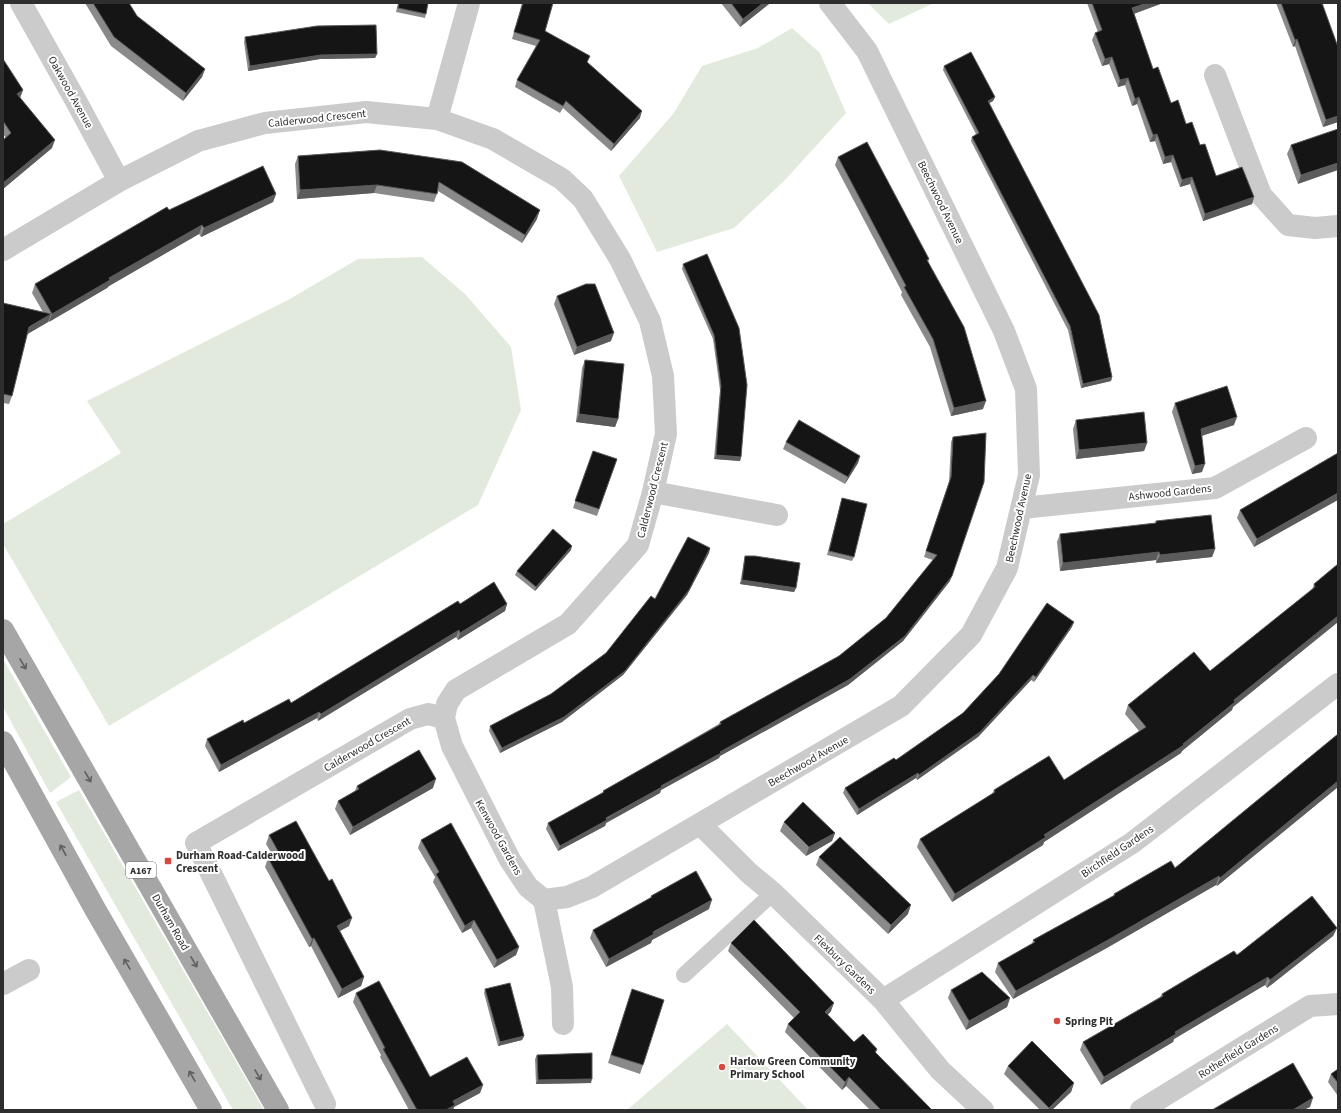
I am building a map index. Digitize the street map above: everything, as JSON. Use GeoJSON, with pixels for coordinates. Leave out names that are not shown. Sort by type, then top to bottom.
{"type":"FeatureCollection","features":[{"type":"Feature","properties":{"kind":"main road","name":"Durham Road"},"geometry":{"type":"LineString","coordinates":[[3,630],[278,1110]]}},
{"type":"Feature","properties":{"kind":"main road"},"geometry":{"type":"LineString","coordinates":[[3,742],[95,909],[211,1110]]}},
{"type":"Feature","properties":{"kind":"street","name":"Oakwood Avenue"},"geometry":{"type":"LineString","coordinates":[[21,3],[119,181]]}},
{"type":"Feature","properties":{"kind":"street"},"geometry":{"type":"LineString","coordinates":[[437,119],[469,3]]}},
{"type":"Feature","properties":{"kind":"street","name":"Beechwood Avenue"},"geometry":{"type":"LineString","coordinates":[[544,900],[567,897],[592,887],[901,706],[971,636],[1007,568],[1029,475],[1026,389],[1004,331],[867,51],[830,3]]}},
{"type":"Feature","properties":{"kind":"street"},"geometry":{"type":"LineString","coordinates":[[1215,75],[1261,195],[1288,225],[1316,228],[1338,226]]}},
{"type":"Feature","properties":{"kind":"street","name":"Calderwood Crescent"},"geometry":{"type":"LineString","coordinates":[[3,250],[119,181],[198,141],[265,123],[366,112],[437,119],[493,139],[562,179],[582,199],[620,259],[650,321],[663,376],[666,434],[653,492],[638,545],[568,624],[456,690],[447,704],[444,718],[428,714],[410,719],[196,843],[325,1104]]}},
{"type":"Feature","properties":{"kind":"street","name":"Ashwood Gardens"},"geometry":{"type":"LineString","coordinates":[[1022,508],[1215,488],[1306,438]]}},
{"type":"Feature","properties":{"kind":"street"},"geometry":{"type":"LineString","coordinates":[[653,492],[777,515]]}},
{"type":"Feature","properties":{"kind":"street","name":"Birchfield Gardens"},"geometry":{"type":"LineString","coordinates":[[883,1000],[1132,843],[1338,684]]}},
{"type":"Feature","properties":{"kind":"street","name":"Kenwood Gardens"},"geometry":{"type":"LineString","coordinates":[[444,718],[452,746],[510,860],[528,887],[544,900]]}},
{"type":"Feature","properties":{"kind":"street","name":"Flexbury Gardens"},"geometry":{"type":"LineString","coordinates":[[700,824],[748,873],[773,893],[883,1000],[940,1070],[983,1110]]}},
{"type":"Feature","properties":{"kind":"street"},"geometry":{"type":"LineString","coordinates":[[544,900],[562,987],[563,1024]]}},
{"type":"Feature","properties":{"kind":"street"},"geometry":{"type":"LineString","coordinates":[[3,984],[29,970]]}},
{"type":"Feature","properties":{"kind":"street","name":"Rotherfield Gardens"},"geometry":{"type":"LineString","coordinates":[[1141,1110],[1310,1006],[1338,1004]]}},
{"type":"Feature","properties":{"kind":"lane"},"geometry":{"type":"LineString","coordinates":[[684,975],[773,893]]}},
{"type":"Feature","properties":{"kind":"shaded area"},"geometry":{"type":"Polygon","coordinates":[[[868,3],[934,3],[889,24],[868,3]]]}},
{"type":"Feature","properties":{"kind":"shaded area"},"geometry":{"type":"Polygon","coordinates":[[[792,28],[820,53],[846,113],[784,181],[734,228],[657,252],[619,176],[673,114],[702,66],[758,48],[792,28]]]}},
{"type":"Feature","properties":{"kind":"shaded area"},"geometry":{"type":"Polygon","coordinates":[[[422,257],[465,294],[511,347],[521,410],[478,505],[109,726],[3,544],[3,524],[121,453],[87,401],[288,300],[358,259],[422,257]]]}},
{"type":"Feature","properties":{"kind":"shaded area"},"geometry":{"type":"Polygon","coordinates":[[[3,659],[71,777],[50,793],[3,707],[3,659]]]}},
{"type":"Feature","properties":{"kind":"shaded area"},"geometry":{"type":"Polygon","coordinates":[[[79,790],[264,1110],[233,1110],[56,802],[79,790]]]}},
{"type":"Feature","properties":{"kind":"shaded area","name":"Harlow Green Community Primary School"},"geometry":{"type":"Polygon","coordinates":[[[727,1024],[808,1110],[627,1110],[727,1024]]]}},
{"type":"Feature","properties":{"kind":"building"},"geometry":{"type":"Polygon","coordinates":[[[93,3],[129,3],[137,16],[205,69],[186,93],[114,37],[93,3]]]}},
{"type":"Feature","properties":{"kind":"building"},"geometry":{"type":"Polygon","coordinates":[[[399,3],[428,3],[426,14],[398,8],[399,3]]]}},
{"type":"Feature","properties":{"kind":"building"},"geometry":{"type":"Polygon","coordinates":[[[523,3],[553,3],[545,31],[590,56],[587,62],[642,111],[614,144],[566,101],[563,106],[517,80],[540,40],[514,32],[523,3]]]}},
{"type":"Feature","properties":{"kind":"building"},"geometry":{"type":"Polygon","coordinates":[[[731,3],[763,3],[743,19],[731,3]]]}},
{"type":"Feature","properties":{"kind":"building"},"geometry":{"type":"Polygon","coordinates":[[[1092,3],[1147,3],[1132,8],[1153,69],[1158,67],[1171,103],[1178,100],[1186,124],[1192,122],[1200,145],[1205,144],[1216,176],[1242,167],[1254,197],[1205,214],[1192,177],[1182,180],[1173,155],[1165,157],[1157,134],[1153,135],[1139,97],[1135,99],[1128,78],[1120,80],[1112,57],[1105,59],[1095,33],[1102,30],[1092,3]]]}},
{"type":"Feature","properties":{"kind":"building"},"geometry":{"type":"Polygon","coordinates":[[[1281,3],[1322,3],[1338,47],[1338,116],[1326,120],[1297,39],[1295,40],[1281,3]]]}},
{"type":"Feature","properties":{"kind":"building"},"geometry":{"type":"Polygon","coordinates":[[[376,25],[377,54],[321,55],[250,66],[245,37],[317,26],[376,25]]]}},
{"type":"Feature","properties":{"kind":"building"},"geometry":{"type":"Polygon","coordinates":[[[971,52],[995,97],[988,101],[1099,315],[1112,377],[1083,384],[1070,326],[972,137],[979,133],[944,66],[971,52]]]}},
{"type":"Feature","properties":{"kind":"building"},"geometry":{"type":"Polygon","coordinates":[[[3,59],[23,90],[17,94],[55,140],[3,183],[3,140],[11,133],[3,121],[3,59]]]}},
{"type":"Feature","properties":{"kind":"building"},"geometry":{"type":"Polygon","coordinates":[[[1338,129],[1338,163],[1301,175],[1291,145],[1338,129]]]}},
{"type":"Feature","properties":{"kind":"building"},"geometry":{"type":"Polygon","coordinates":[[[867,142],[929,259],[927,260],[964,327],[986,401],[954,408],[933,339],[904,287],[906,286],[838,157],[867,142]]]}},
{"type":"Feature","properties":{"kind":"building"},"geometry":{"type":"Polygon","coordinates":[[[380,150],[462,162],[540,210],[525,235],[439,182],[437,194],[377,185],[300,190],[298,156],[380,150]]]}},
{"type":"Feature","properties":{"kind":"building"},"geometry":{"type":"Polygon","coordinates":[[[263,166],[276,194],[204,228],[202,225],[109,278],[110,280],[52,314],[35,284],[167,207],[169,210],[263,166]]]}},
{"type":"Feature","properties":{"kind":"building"},"geometry":{"type":"Polygon","coordinates":[[[707,254],[739,328],[747,385],[741,457],[716,455],[721,386],[714,335],[683,264],[707,254]]]}},
{"type":"Feature","properties":{"kind":"building"},"geometry":{"type":"Polygon","coordinates":[[[586,284],[595,284],[614,333],[577,347],[557,296],[586,284]]]}},
{"type":"Feature","properties":{"kind":"building"},"geometry":{"type":"Polygon","coordinates":[[[3,303],[51,314],[29,327],[12,396],[3,394],[3,303]]]}},
{"type":"Feature","properties":{"kind":"building"},"geometry":{"type":"Polygon","coordinates":[[[585,360],[624,364],[618,419],[579,414],[585,360]]]}},
{"type":"Feature","properties":{"kind":"building"},"geometry":{"type":"Polygon","coordinates":[[[1227,386],[1237,417],[1201,429],[1205,464],[1195,466],[1175,403],[1227,386]]]}},
{"type":"Feature","properties":{"kind":"building"},"geometry":{"type":"Polygon","coordinates":[[[1144,412],[1147,443],[1079,450],[1076,420],[1144,412]]]}},
{"type":"Feature","properties":{"kind":"building"},"geometry":{"type":"Polygon","coordinates":[[[799,420],[860,456],[848,477],[786,442],[799,420]]]}},
{"type":"Feature","properties":{"kind":"building"},"geometry":{"type":"Polygon","coordinates":[[[986,433],[984,482],[952,576],[905,636],[850,679],[720,752],[721,753],[661,786],[662,787],[606,818],[607,820],[560,846],[548,823],[721,724],[720,722],[839,656],[886,618],[937,555],[926,551],[951,477],[953,437],[986,433]]]}},
{"type":"Feature","properties":{"kind":"building"},"geometry":{"type":"Polygon","coordinates":[[[593,451],[617,459],[599,509],[575,501],[593,451]]]}},
{"type":"Feature","properties":{"kind":"building"},"geometry":{"type":"Polygon","coordinates":[[[1338,453],[1338,493],[1257,539],[1240,510],[1338,453]]]}},
{"type":"Feature","properties":{"kind":"building"},"geometry":{"type":"Polygon","coordinates":[[[842,498],[867,504],[854,557],[829,551],[842,498]]]}},
{"type":"Feature","properties":{"kind":"building"},"geometry":{"type":"Polygon","coordinates":[[[1211,515],[1215,549],[1160,555],[1159,552],[1063,563],[1060,534],[1211,515]]]}},
{"type":"Feature","properties":{"kind":"building"},"geometry":{"type":"Polygon","coordinates":[[[553,529],[572,546],[536,587],[517,571],[553,529]]]}},
{"type":"Feature","properties":{"kind":"building"},"geometry":{"type":"Polygon","coordinates":[[[688,537],[710,548],[689,590],[625,671],[564,717],[502,748],[490,726],[551,694],[606,653],[651,596],[655,599],[688,537]]]}},
{"type":"Feature","properties":{"kind":"building"},"geometry":{"type":"Polygon","coordinates":[[[745,556],[755,556],[800,563],[796,588],[742,580],[745,556]]]}},
{"type":"Feature","properties":{"kind":"building"},"geometry":{"type":"Polygon","coordinates":[[[1338,564],[1338,616],[1234,700],[1235,702],[1183,744],[1184,745],[1044,835],[1046,837],[955,894],[920,839],[1049,756],[1064,780],[1146,727],[1128,705],[1194,652],[1210,671],[1315,587],[1314,584],[1338,564]]]}},
{"type":"Feature","properties":{"kind":"building"},"geometry":{"type":"Polygon","coordinates":[[[494,582],[507,604],[460,633],[459,630],[321,714],[319,712],[221,765],[207,739],[243,720],[244,723],[289,699],[291,703],[458,601],[460,604],[494,582]]]}},
{"type":"Feature","properties":{"kind":"building"},"geometry":{"type":"Polygon","coordinates":[[[1047,603],[1074,622],[1036,677],[1033,675],[980,732],[919,775],[918,773],[859,809],[845,788],[894,758],[896,760],[963,713],[999,674],[1047,603]]]}},
{"type":"Feature","properties":{"kind":"building"},"geometry":{"type":"Polygon","coordinates":[[[1338,734],[1338,781],[1220,878],[1219,876],[1016,991],[998,963],[1035,942],[1033,940],[1115,895],[1114,894],[1171,861],[1175,868],[1338,734]]]}},
{"type":"Feature","properties":{"kind":"building"},"geometry":{"type":"Polygon","coordinates":[[[419,750],[436,779],[353,827],[338,801],[359,789],[357,786],[419,750]]]}},
{"type":"Feature","properties":{"kind":"building"},"geometry":{"type":"Polygon","coordinates":[[[803,802],[835,833],[809,847],[784,822],[803,802]]]}},
{"type":"Feature","properties":{"kind":"building"},"geometry":{"type":"Polygon","coordinates":[[[296,821],[329,881],[332,879],[352,918],[337,926],[364,977],[342,989],[314,938],[312,939],[268,858],[279,853],[269,835],[296,821]]]}},
{"type":"Feature","properties":{"kind":"building"},"geometry":{"type":"Polygon","coordinates":[[[451,823],[519,947],[497,960],[474,920],[465,926],[436,874],[439,872],[421,840],[451,823]]]}},
{"type":"Feature","properties":{"kind":"building"},"geometry":{"type":"Polygon","coordinates":[[[840,837],[911,905],[891,925],[819,857],[840,837]]]}},
{"type":"Feature","properties":{"kind":"building"},"geometry":{"type":"Polygon","coordinates":[[[696,871],[712,900],[653,932],[654,934],[609,959],[593,930],[696,871]]]}},
{"type":"Feature","properties":{"kind":"building"},"geometry":{"type":"Polygon","coordinates":[[[1312,896],[1337,928],[1270,980],[1268,977],[1175,1032],[1176,1034],[1104,1077],[1083,1042],[1163,996],[1162,994],[1234,951],[1237,955],[1312,896]]]}},
{"type":"Feature","properties":{"kind":"building"},"geometry":{"type":"Polygon","coordinates":[[[754,920],[834,1003],[825,1012],[854,1042],[863,1034],[877,1049],[875,1052],[932,1110],[881,1110],[849,1077],[845,1082],[788,1024],[800,1012],[731,943],[754,920]]]}},
{"type":"Feature","properties":{"kind":"building"},"geometry":{"type":"Polygon","coordinates":[[[982,972],[1010,998],[969,1021],[951,990],[982,972]]]}},
{"type":"Feature","properties":{"kind":"building"},"geometry":{"type":"Polygon","coordinates":[[[379,981],[430,1077],[467,1057],[483,1085],[453,1101],[455,1105],[446,1110],[417,1110],[383,1049],[385,1048],[356,993],[379,981]]]}},
{"type":"Feature","properties":{"kind":"building"},"geometry":{"type":"Polygon","coordinates":[[[510,983],[524,1036],[500,1042],[485,989],[510,983]]]}},
{"type":"Feature","properties":{"kind":"building"},"geometry":{"type":"Polygon","coordinates":[[[632,989],[664,1000],[643,1065],[611,1055],[632,989]]]}},
{"type":"Feature","properties":{"kind":"building"},"geometry":{"type":"Polygon","coordinates":[[[1032,1041],[1074,1083],[1049,1108],[1008,1066],[1032,1041]]]}},
{"type":"Feature","properties":{"kind":"building"},"geometry":{"type":"Polygon","coordinates":[[[592,1053],[592,1079],[538,1080],[537,1055],[592,1053]]]}},
{"type":"Feature","properties":{"kind":"building"},"geometry":{"type":"Polygon","coordinates":[[[1293,1063],[1313,1098],[1293,1110],[1212,1110],[1293,1063]]]}},
{"type":"Feature","properties":{"kind":"building"},"geometry":{"type":"Polygon","coordinates":[[[1338,1069],[1338,1083],[1331,1074],[1338,1069]]]}},
{"type":"Feature","properties":{"kind":"place","name":"Durham Road-Calderwood Crescent"},"geometry":{"type":"Point","coordinates":[168,861]}},
{"type":"Feature","properties":{"kind":"place","name":"Spring Pit"},"geometry":{"type":"Point","coordinates":[1057,1021]}},
{"type":"Feature","properties":{"kind":"place","name":"Harlow Green Community Primary School"},"geometry":{"type":"Point","coordinates":[722,1067]}}]}
